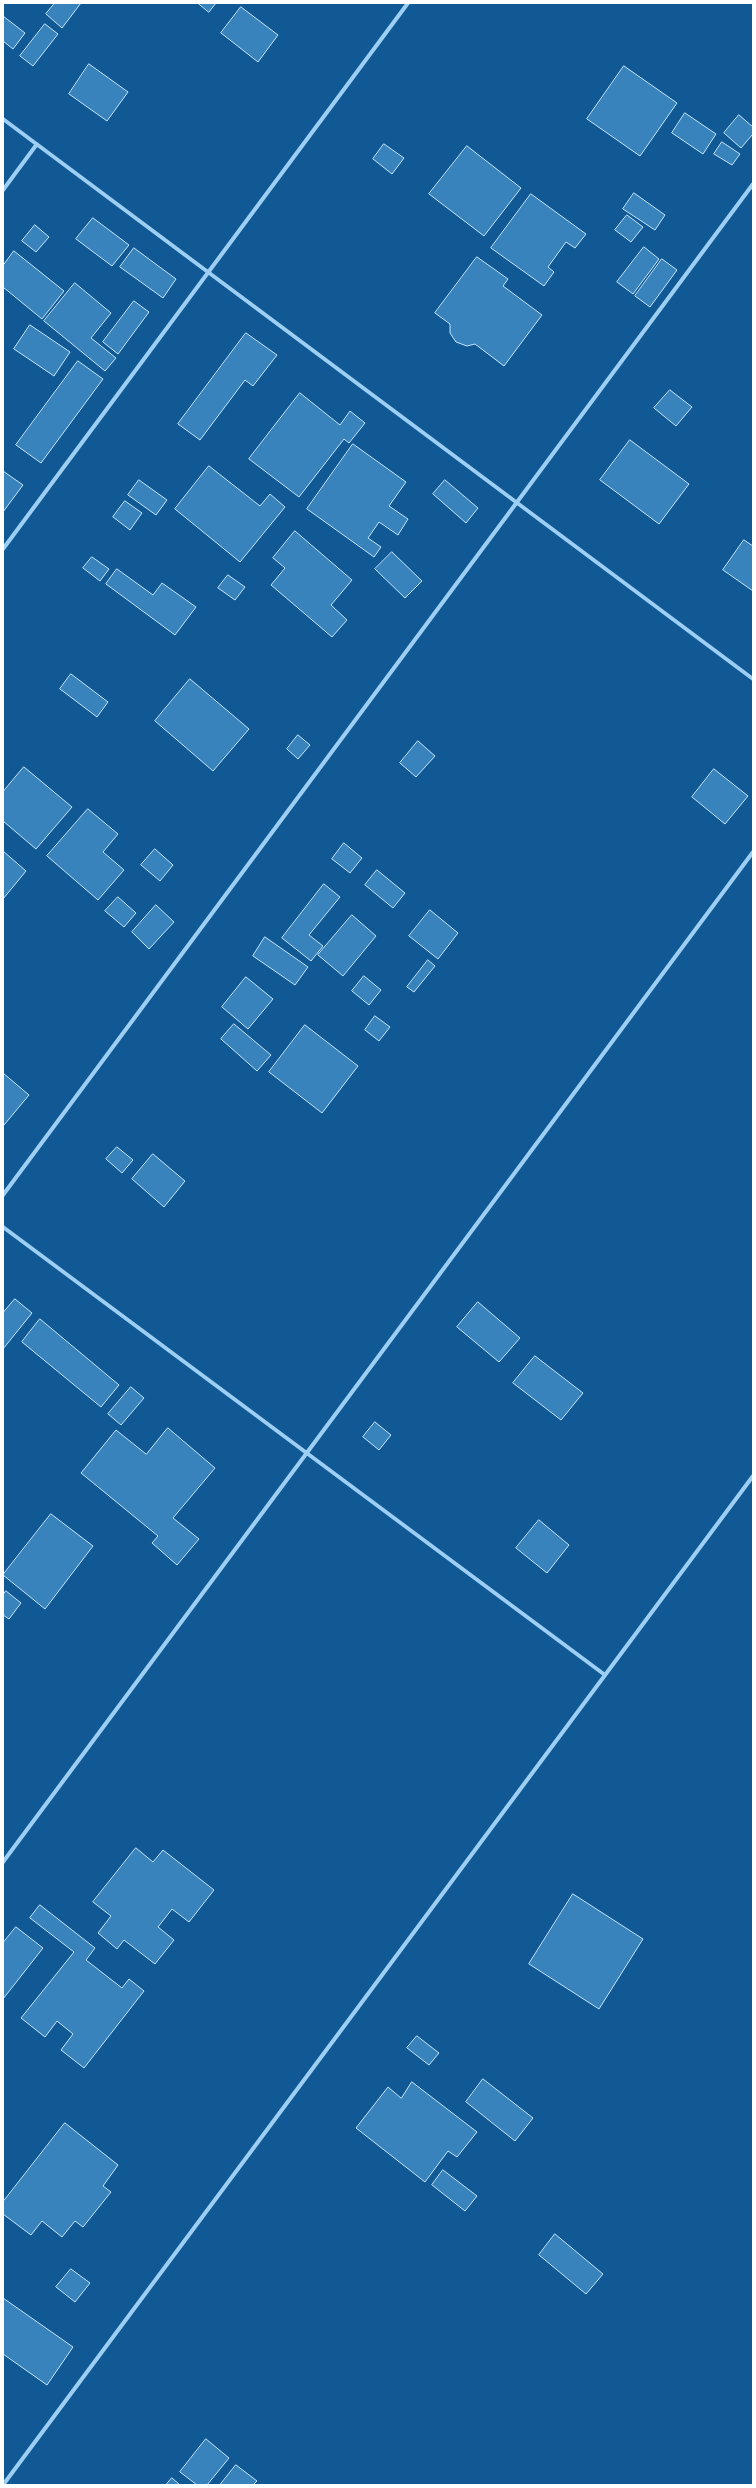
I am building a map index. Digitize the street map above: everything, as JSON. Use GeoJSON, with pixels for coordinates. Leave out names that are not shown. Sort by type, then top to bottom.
{"type":"FeatureCollection","features":[{"type":"Feature","properties":{"kind":"street"},"geometry":{"type":"LineString","coordinates":[[3,549],[408,3]]}},
{"type":"Feature","properties":{"kind":"street"},"geometry":{"type":"LineString","coordinates":[[3,119],[753,679]]}},
{"type":"Feature","properties":{"kind":"street"},"geometry":{"type":"LineString","coordinates":[[3,190],[37,144]]}},
{"type":"Feature","properties":{"kind":"street"},"geometry":{"type":"LineString","coordinates":[[3,1195],[753,184]]}},
{"type":"Feature","properties":{"kind":"street"},"geometry":{"type":"LineString","coordinates":[[3,1862],[753,852]]}},
{"type":"Feature","properties":{"kind":"street"},"geometry":{"type":"LineString","coordinates":[[3,1227],[605,1676]]}},
{"type":"Feature","properties":{"kind":"street"},"geometry":{"type":"LineString","coordinates":[[3,2485],[753,1476]]}},
{"type":"Feature","properties":{"kind":"building"},"geometry":{"type":"Polygon","coordinates":[[[55,3],[81,3],[62,28],[46,14],[55,3]]]}},
{"type":"Feature","properties":{"kind":"building"},"geometry":{"type":"Polygon","coordinates":[[[198,3],[216,3],[209,12],[198,3]]]}},
{"type":"Feature","properties":{"kind":"building"},"geometry":{"type":"Polygon","coordinates":[[[241,7],[278,35],[258,62],[221,33],[241,7]]]}},
{"type":"Feature","properties":{"kind":"building"},"geometry":{"type":"Polygon","coordinates":[[[3,16],[25,33],[13,49],[3,41],[3,16]]]}},
{"type":"Feature","properties":{"kind":"building"},"geometry":{"type":"Polygon","coordinates":[[[45,24],[58,34],[33,66],[20,56],[45,24]]]}},
{"type":"Feature","properties":{"kind":"building"},"geometry":{"type":"Polygon","coordinates":[[[89,64],[128,92],[107,121],[69,94],[89,64]]]}},
{"type":"Feature","properties":{"kind":"building"},"geometry":{"type":"Polygon","coordinates":[[[624,66],[677,103],[640,156],[587,119],[624,66]]]}},
{"type":"Feature","properties":{"kind":"building"},"geometry":{"type":"Polygon","coordinates":[[[685,113],[716,134],[703,154],[672,133],[685,113]]]}},
{"type":"Feature","properties":{"kind":"building"},"geometry":{"type":"Polygon","coordinates":[[[739,115],[753,127],[753,134],[741,148],[724,133],[739,115]]]}},
{"type":"Feature","properties":{"kind":"building"},"geometry":{"type":"Polygon","coordinates":[[[722,142],[740,154],[732,165],[714,154],[722,142]]]}},
{"type":"Feature","properties":{"kind":"building"},"geometry":{"type":"Polygon","coordinates":[[[384,144],[404,158],[392,174],[373,159],[384,144]]]}},
{"type":"Feature","properties":{"kind":"building"},"geometry":{"type":"Polygon","coordinates":[[[467,146],[521,188],[484,236],[429,194],[467,146]]]}},
{"type":"Feature","properties":{"kind":"building"},"geometry":{"type":"Polygon","coordinates":[[[634,193],[665,215],[655,230],[623,209],[634,193]]]}},
{"type":"Feature","properties":{"kind":"building"},"geometry":{"type":"Polygon","coordinates":[[[531,194],[586,234],[575,248],[566,242],[548,267],[554,272],[544,286],[491,248],[531,194]]]}},
{"type":"Feature","properties":{"kind":"building"},"geometry":{"type":"Polygon","coordinates":[[[627,215],[643,227],[631,242],[615,230],[627,215]]]}},
{"type":"Feature","properties":{"kind":"building"},"geometry":{"type":"Polygon","coordinates":[[[93,218],[129,245],[112,266],[76,239],[93,218]]]}},
{"type":"Feature","properties":{"kind":"building"},"geometry":{"type":"Polygon","coordinates":[[[35,225],[49,237],[36,252],[22,241],[35,225]]]}},
{"type":"Feature","properties":{"kind":"building"},"geometry":{"type":"Polygon","coordinates":[[[644,247],[659,259],[633,294],[617,282],[644,247]]]}},
{"type":"Feature","properties":{"kind":"building"},"geometry":{"type":"Polygon","coordinates":[[[134,248],[176,279],[163,298],[120,267],[134,248]]]}},
{"type":"Feature","properties":{"kind":"building"},"geometry":{"type":"Polygon","coordinates":[[[14,251],[64,291],[42,319],[3,287],[3,266],[14,251]]]}},
{"type":"Feature","properties":{"kind":"building"},"geometry":{"type":"Polygon","coordinates":[[[477,257],[508,279],[503,286],[542,315],[504,366],[475,344],[467,346],[456,342],[450,333],[450,324],[435,313],[477,257]]]}},
{"type":"Feature","properties":{"kind":"building"},"geometry":{"type":"Polygon","coordinates":[[[662,259],[677,270],[650,307],[635,296],[662,259]]]}},
{"type":"Feature","properties":{"kind":"building"},"geometry":{"type":"Polygon","coordinates":[[[75,283],[111,313],[91,338],[116,358],[105,371],[44,321],[75,283]]]}},
{"type":"Feature","properties":{"kind":"building"},"geometry":{"type":"Polygon","coordinates":[[[134,301],[149,312],[118,354],[103,342],[134,301]]]}},
{"type":"Feature","properties":{"kind":"building"},"geometry":{"type":"Polygon","coordinates":[[[30,325],[70,352],[54,376],[14,349],[30,325]]]}},
{"type":"Feature","properties":{"kind":"building"},"geometry":{"type":"Polygon","coordinates":[[[246,333],[277,355],[253,386],[245,380],[200,440],[178,424],[246,333]]]}},
{"type":"Feature","properties":{"kind":"building"},"geometry":{"type":"Polygon","coordinates":[[[78,361],[103,379],[41,463],[16,445],[78,361]]]}},
{"type":"Feature","properties":{"kind":"building"},"geometry":{"type":"Polygon","coordinates":[[[670,390],[692,407],[676,426],[654,408],[670,390]]]}},
{"type":"Feature","properties":{"kind":"building"},"geometry":{"type":"Polygon","coordinates":[[[300,393],[340,425],[350,411],[365,423],[349,443],[344,439],[299,497],[249,459],[300,393]]]}},
{"type":"Feature","properties":{"kind":"building"},"geometry":{"type":"Polygon","coordinates":[[[630,440],[689,484],[659,524],[600,480],[630,440]]]}},
{"type":"Feature","properties":{"kind":"building"},"geometry":{"type":"Polygon","coordinates":[[[353,444],[406,482],[389,506],[408,519],[398,535],[379,522],[368,538],[381,547],[374,557],[307,509],[353,444]]]}},
{"type":"Feature","properties":{"kind":"building"},"geometry":{"type":"Polygon","coordinates":[[[209,466],[260,506],[270,494],[285,507],[240,562],[175,509],[209,466]]]}},
{"type":"Feature","properties":{"kind":"building"},"geometry":{"type":"Polygon","coordinates":[[[3,471],[23,485],[3,512],[3,471]]]}},
{"type":"Feature","properties":{"kind":"building"},"geometry":{"type":"Polygon","coordinates":[[[139,480],[167,500],[156,515],[128,495],[139,480]]]}},
{"type":"Feature","properties":{"kind":"building"},"geometry":{"type":"Polygon","coordinates":[[[445,480],[478,508],[466,523],[433,494],[445,480]]]}},
{"type":"Feature","properties":{"kind":"building"},"geometry":{"type":"Polygon","coordinates":[[[125,501],[142,513],[130,530],[113,517],[125,501]]]}},
{"type":"Feature","properties":{"kind":"building"},"geometry":{"type":"Polygon","coordinates":[[[295,531],[352,580],[331,605],[347,620],[332,637],[271,585],[285,568],[273,558],[295,531]]]}},
{"type":"Feature","properties":{"kind":"building"},"geometry":{"type":"Polygon","coordinates":[[[744,540],[753,546],[753,591],[723,570],[744,540]]]}},
{"type":"Feature","properties":{"kind":"building"},"geometry":{"type":"Polygon","coordinates":[[[392,552],[422,581],[405,598],[375,569],[392,552]]]}},
{"type":"Feature","properties":{"kind":"building"},"geometry":{"type":"Polygon","coordinates":[[[92,557],[109,569],[100,581],[83,568],[92,557]]]}},
{"type":"Feature","properties":{"kind":"building"},"geometry":{"type":"Polygon","coordinates":[[[117,569],[153,595],[162,583],[196,607],[175,635],[106,584],[117,569]]]}},
{"type":"Feature","properties":{"kind":"building"},"geometry":{"type":"Polygon","coordinates":[[[228,575],[245,587],[235,600],[218,588],[228,575]]]}},
{"type":"Feature","properties":{"kind":"building"},"geometry":{"type":"Polygon","coordinates":[[[71,674],[108,702],[97,717],[60,689],[71,674]]]}},
{"type":"Feature","properties":{"kind":"building"},"geometry":{"type":"Polygon","coordinates":[[[190,679],[249,729],[213,771],[155,721],[190,679]]]}},
{"type":"Feature","properties":{"kind":"building"},"geometry":{"type":"Polygon","coordinates":[[[298,735],[310,745],[298,759],[287,749],[298,735]]]}},
{"type":"Feature","properties":{"kind":"building"},"geometry":{"type":"Polygon","coordinates":[[[418,741],[435,756],[416,777],[400,763],[418,741]]]}},
{"type":"Feature","properties":{"kind":"building"},"geometry":{"type":"Polygon","coordinates":[[[24,767],[72,807],[36,849],[3,821],[3,792],[24,767]]]}},
{"type":"Feature","properties":{"kind":"building"},"geometry":{"type":"Polygon","coordinates":[[[714,769],[748,796],[725,824],[692,797],[714,769]]]}},
{"type":"Feature","properties":{"kind":"building"},"geometry":{"type":"Polygon","coordinates":[[[88,809],[118,834],[103,852],[124,870],[98,900],[47,856],[88,809]]]}},
{"type":"Feature","properties":{"kind":"building"},"geometry":{"type":"Polygon","coordinates":[[[344,843],[362,858],[350,873],[332,859],[344,843]]]}},
{"type":"Feature","properties":{"kind":"building"},"geometry":{"type":"Polygon","coordinates":[[[155,849],[173,865],[160,881],[141,865],[155,849]]]}},
{"type":"Feature","properties":{"kind":"building"},"geometry":{"type":"Polygon","coordinates":[[[3,851],[26,871],[3,899],[3,851]]]}},
{"type":"Feature","properties":{"kind":"building"},"geometry":{"type":"Polygon","coordinates":[[[377,870],[405,893],[393,908],[365,885],[377,870]]]}},
{"type":"Feature","properties":{"kind":"building"},"geometry":{"type":"Polygon","coordinates":[[[324,884],[340,897],[309,935],[323,946],[311,961],[282,938],[324,884]]]}},
{"type":"Feature","properties":{"kind":"building"},"geometry":{"type":"Polygon","coordinates":[[[118,897],[136,913],[124,927],[105,911],[118,897]]]}},
{"type":"Feature","properties":{"kind":"building"},"geometry":{"type":"Polygon","coordinates":[[[156,905],[174,922],[149,949],[132,932],[156,905]]]}},
{"type":"Feature","properties":{"kind":"building"},"geometry":{"type":"Polygon","coordinates":[[[430,910],[458,933],[438,959],[409,936],[430,910]]]}},
{"type":"Feature","properties":{"kind":"building"},"geometry":{"type":"Polygon","coordinates":[[[352,915],[376,936],[343,976],[318,955],[352,915]]]}},
{"type":"Feature","properties":{"kind":"building"},"geometry":{"type":"Polygon","coordinates":[[[265,937],[308,967],[295,985],[253,956],[265,937]]]}},
{"type":"Feature","properties":{"kind":"building"},"geometry":{"type":"Polygon","coordinates":[[[428,960],[435,966],[414,992],[407,987],[428,960]]]}},
{"type":"Feature","properties":{"kind":"building"},"geometry":{"type":"Polygon","coordinates":[[[364,976],[381,990],[369,1005],[352,991],[364,976]]]}},
{"type":"Feature","properties":{"kind":"building"},"geometry":{"type":"Polygon","coordinates":[[[246,977],[273,999],[248,1029],[222,1007],[246,977]]]}},
{"type":"Feature","properties":{"kind":"building"},"geometry":{"type":"Polygon","coordinates":[[[375,1016],[390,1027],[379,1041],[365,1030],[375,1016]]]}},
{"type":"Feature","properties":{"kind":"building"},"geometry":{"type":"Polygon","coordinates":[[[234,1024],[271,1055],[257,1071],[221,1039],[234,1024]]]}},
{"type":"Feature","properties":{"kind":"building"},"geometry":{"type":"Polygon","coordinates":[[[305,1025],[358,1066],[322,1113],[269,1072],[305,1025]]]}},
{"type":"Feature","properties":{"kind":"building"},"geometry":{"type":"Polygon","coordinates":[[[3,1073],[29,1095],[4,1125],[3,1125],[3,1073]]]}},
{"type":"Feature","properties":{"kind":"building"},"geometry":{"type":"Polygon","coordinates":[[[117,1147],[133,1160],[122,1173],[106,1159],[117,1147]]]}},
{"type":"Feature","properties":{"kind":"building"},"geometry":{"type":"Polygon","coordinates":[[[153,1154],[185,1181],[164,1207],[132,1179],[153,1154]]]}},
{"type":"Feature","properties":{"kind":"building"},"geometry":{"type":"Polygon","coordinates":[[[15,1299],[32,1313],[3,1349],[3,1313],[15,1299]]]}},
{"type":"Feature","properties":{"kind":"building"},"geometry":{"type":"Polygon","coordinates":[[[478,1302],[520,1338],[499,1362],[457,1327],[478,1302]]]}},
{"type":"Feature","properties":{"kind":"building"},"geometry":{"type":"Polygon","coordinates":[[[40,1319],[119,1385],[101,1407],[22,1342],[40,1319]]]}},
{"type":"Feature","properties":{"kind":"building"},"geometry":{"type":"Polygon","coordinates":[[[535,1356],[583,1393],[561,1420],[513,1383],[535,1356]]]}},
{"type":"Feature","properties":{"kind":"building"},"geometry":{"type":"Polygon","coordinates":[[[131,1387],[144,1398],[121,1425],[108,1414],[131,1387]]]}},
{"type":"Feature","properties":{"kind":"building"},"geometry":{"type":"Polygon","coordinates":[[[375,1422],[391,1435],[379,1450],[363,1437],[375,1422]]]}},
{"type":"Feature","properties":{"kind":"building"},"geometry":{"type":"Polygon","coordinates":[[[168,1428],[215,1468],[173,1518],[199,1539],[177,1565],[152,1543],[158,1536],[81,1473],[116,1430],[146,1454],[168,1428]]]}},
{"type":"Feature","properties":{"kind":"building"},"geometry":{"type":"Polygon","coordinates":[[[51,1514],[93,1546],[45,1609],[3,1575],[51,1514]]]}},
{"type":"Feature","properties":{"kind":"building"},"geometry":{"type":"Polygon","coordinates":[[[539,1520],[569,1545],[547,1573],[516,1548],[539,1520]]]}},
{"type":"Feature","properties":{"kind":"building"},"geometry":{"type":"Polygon","coordinates":[[[6,1591],[21,1603],[9,1619],[3,1615],[3,1595],[6,1591]]]}},
{"type":"Feature","properties":{"kind":"building"},"geometry":{"type":"Polygon","coordinates":[[[136,1848],[153,1862],[163,1850],[214,1890],[189,1922],[172,1909],[158,1927],[174,1940],[155,1964],[124,1940],[117,1949],[98,1933],[111,1916],[93,1902],[136,1848]]]}},
{"type":"Feature","properties":{"kind":"building"},"geometry":{"type":"Polygon","coordinates":[[[573,1894],[643,1939],[599,2009],[529,1964],[573,1894]]]}},
{"type":"Feature","properties":{"kind":"building"},"geometry":{"type":"Polygon","coordinates":[[[40,1905],[95,1948],[86,1960],[122,1988],[129,1979],[144,1991],[84,2068],[61,2050],[73,2034],[57,2021],[45,2037],[21,2018],[74,1952],[30,1918],[40,1905]]]}},
{"type":"Feature","properties":{"kind":"building"},"geometry":{"type":"Polygon","coordinates":[[[16,1927],[43,1948],[3,1999],[3,1943],[16,1927]]]}},
{"type":"Feature","properties":{"kind":"building"},"geometry":{"type":"Polygon","coordinates":[[[417,2036],[439,2053],[429,2065],[407,2048],[417,2036]]]}},
{"type":"Feature","properties":{"kind":"building"},"geometry":{"type":"Polygon","coordinates":[[[483,2079],[533,2118],[515,2141],[466,2102],[483,2079]]]}},
{"type":"Feature","properties":{"kind":"building"},"geometry":{"type":"Polygon","coordinates":[[[412,2082],[477,2132],[457,2157],[448,2151],[425,2182],[356,2128],[388,2087],[401,2098],[412,2082]]]}},
{"type":"Feature","properties":{"kind":"building"},"geometry":{"type":"Polygon","coordinates":[[[65,2123],[118,2165],[103,2186],[111,2192],[83,2227],[75,2221],[62,2237],[42,2221],[31,2235],[3,2214],[3,2202],[65,2123]]]}},
{"type":"Feature","properties":{"kind":"building"},"geometry":{"type":"Polygon","coordinates":[[[443,2170],[477,2196],[465,2211],[432,2185],[443,2170]]]}},
{"type":"Feature","properties":{"kind":"building"},"geometry":{"type":"Polygon","coordinates":[[[555,2234],[603,2274],[586,2294],[539,2255],[555,2234]]]}},
{"type":"Feature","properties":{"kind":"building"},"geometry":{"type":"Polygon","coordinates":[[[71,2269],[90,2283],[75,2302],[56,2287],[71,2269]]]}},
{"type":"Feature","properties":{"kind":"building"},"geometry":{"type":"Polygon","coordinates":[[[3,2298],[73,2347],[47,2385],[3,2354],[3,2298]]]}},
{"type":"Feature","properties":{"kind":"building"},"geometry":{"type":"Polygon","coordinates":[[[206,2439],[229,2458],[207,2485],[197,2485],[180,2472],[206,2439]]]}},
{"type":"Feature","properties":{"kind":"building"},"geometry":{"type":"Polygon","coordinates":[[[236,2465],[257,2481],[253,2485],[220,2485],[236,2465]]]}},
{"type":"Feature","properties":{"kind":"building"},"geometry":{"type":"Polygon","coordinates":[[[172,2478],[180,2485],[166,2485],[172,2478]]]}}]}
